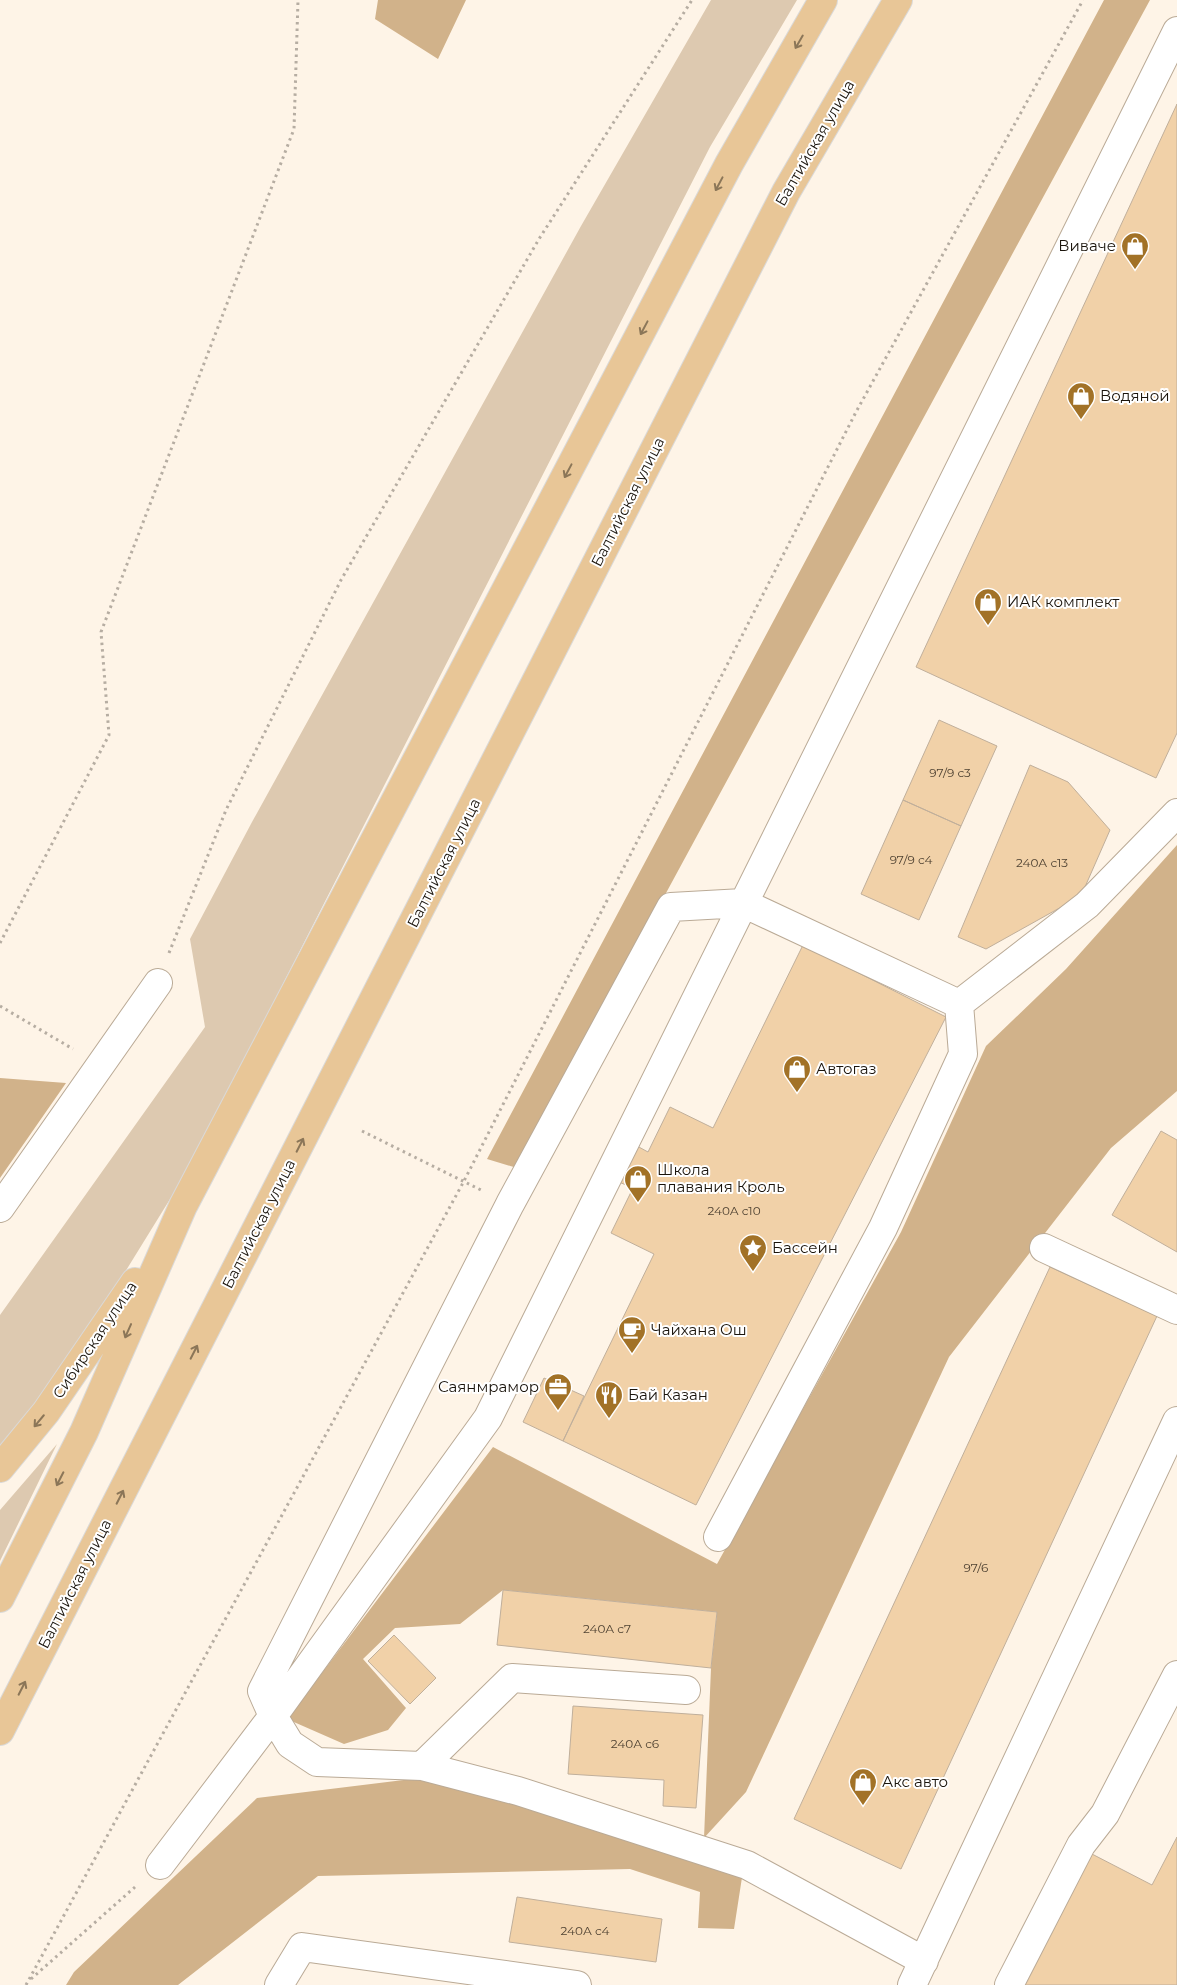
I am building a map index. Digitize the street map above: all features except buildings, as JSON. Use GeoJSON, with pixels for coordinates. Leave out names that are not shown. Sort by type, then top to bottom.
{"type":"FeatureCollection","features":[{"type":"Feature","properties":{"kind":"main road"},"geometry":{"type":"LineString","coordinates":[[0,1598],[84,1432],[183,1206],[729,164],[824,0]]}},
{"type":"Feature","properties":{"kind":"main road","name":"Балтийская улица"},"geometry":{"type":"LineString","coordinates":[[0,1732],[786,192],[898,0]]}},
{"type":"Feature","properties":{"kind":"main road","name":"Сибирская улица"},"geometry":{"type":"LineString","coordinates":[[0,1468],[46,1412],[115,1313],[183,1206]]}},
{"type":"Feature","properties":{"kind":"lane"},"geometry":{"type":"LineString","coordinates":[[160,1865],[273,1716],[488,1418],[1177,31]]}},
{"type":"Feature","properties":{"kind":"lane"},"geometry":{"type":"LineString","coordinates":[[959,1004],[1087,905],[1177,813]]}},
{"type":"Feature","properties":{"kind":"lane"},"geometry":{"type":"LineString","coordinates":[[924,1961],[747,1865],[518,1791],[422,1766],[317,1762],[290,1744],[273,1716],[262,1691],[506,1213],[670,907],[743,903],[959,1004]]}},
{"type":"Feature","properties":{"kind":"lane"},"geometry":{"type":"LineString","coordinates":[[0,1208],[158,982]]}},
{"type":"Feature","properties":{"kind":"lane"},"geometry":{"type":"LineString","coordinates":[[718,1537],[883,1228],[963,1054],[959,1004]]}},
{"type":"Feature","properties":{"kind":"lane"},"geometry":{"type":"LineString","coordinates":[[1044,1248],[1177,1310]]}},
{"type":"Feature","properties":{"kind":"lane"},"geometry":{"type":"LineString","coordinates":[[912,1985],[1177,1421]]}},
{"type":"Feature","properties":{"kind":"lane"},"geometry":{"type":"LineString","coordinates":[[1009,1985],[1081,1845],[1105,1814],[1177,1675]]}},
{"type":"Feature","properties":{"kind":"lane"},"geometry":{"type":"LineString","coordinates":[[422,1766],[512,1678],[686,1690]]}},
{"type":"Feature","properties":{"kind":"lane"},"geometry":{"type":"LineString","coordinates":[[279,1985],[302,1947],[577,1985]]}},
{"type":"Feature","properties":{"kind":"path"},"geometry":{"type":"LineString","coordinates":[[0,943],[109,735],[101,632],[294,129],[298,0]]}},
{"type":"Feature","properties":{"kind":"path"},"geometry":{"type":"LineString","coordinates":[[158,982],[226,810],[341,580],[539,239],[692,0]]}},
{"type":"Feature","properties":{"kind":"path"},"geometry":{"type":"LineString","coordinates":[[27,1983],[464,1181],[856,412],[1083,0]]}},
{"type":"Feature","properties":{"kind":"path"},"geometry":{"type":"LineString","coordinates":[[0,1006],[100,1065]]}},
{"type":"Feature","properties":{"kind":"path"},"geometry":{"type":"LineString","coordinates":[[362,1131],[479,1189]]}},
{"type":"Feature","properties":{"kind":"path"},"geometry":{"type":"LineString","coordinates":[[27,1983],[160,1865]]}},
{"type":"Feature","properties":{"kind":"shaded area"},"geometry":{"type":"Polygon","coordinates":[[[378,0],[466,0],[438,59],[375,19],[378,0]]]}},
{"type":"Feature","properties":{"kind":"shaded area"},"geometry":{"type":"Polygon","coordinates":[[[711,0],[797,0],[710,147],[188,1170],[51,1392],[0,1452],[0,1315],[205,1027],[190,939],[252,822],[581,226],[711,0]]]}},
{"type":"Feature","properties":{"kind":"shaded area"},"geometry":{"type":"Polygon","coordinates":[[[1104,0],[1150,0],[517,1168],[487,1159],[1104,0]]]}},
{"type":"Feature","properties":{"kind":"shaded area"},"geometry":{"type":"Polygon","coordinates":[[[1177,845],[1177,1091],[1111,1148],[949,1357],[746,1792],[704,1838],[711,1668],[717,1612],[503,1590],[460,1624],[395,1628],[363,1659],[406,1708],[388,1730],[344,1744],[287,1719],[493,1447],[717,1564],[901,1232],[986,1046],[1066,969],[1177,845]]]}},
{"type":"Feature","properties":{"kind":"shaded area"},"geometry":{"type":"Polygon","coordinates":[[[0,1078],[66,1083],[0,1178],[0,1078]]]}},
{"type":"Feature","properties":{"kind":"shaded area"},"geometry":{"type":"Polygon","coordinates":[[[57,1444],[0,1561],[0,1510],[57,1444]]]}},
{"type":"Feature","properties":{"kind":"shaded area"},"geometry":{"type":"Polygon","coordinates":[[[428,1777],[743,1871],[734,1929],[698,1928],[700,1892],[630,1869],[318,1876],[178,1985],[66,1985],[74,1972],[257,1798],[428,1777]]]}},
{"type":"Feature","properties":{"kind":"place","name":"Виваче"},"geometry":{"type":"Point","coordinates":[1135,270]}},
{"type":"Feature","properties":{"kind":"place","name":"Водяной"},"geometry":{"type":"Point","coordinates":[1081,420]}},
{"type":"Feature","properties":{"kind":"place","name":"ИАК комплект"},"geometry":{"type":"Point","coordinates":[988,626]}},
{"type":"Feature","properties":{"kind":"place","name":"Автогаз"},"geometry":{"type":"Point","coordinates":[797,1093]}},
{"type":"Feature","properties":{"kind":"place","name":"Школа плавания Кроль"},"geometry":{"type":"Point","coordinates":[638,1203]}},
{"type":"Feature","properties":{"kind":"place","name":"Бассейн"},"geometry":{"type":"Point","coordinates":[753,1272]}},
{"type":"Feature","properties":{"kind":"place","name":"Чайхана Ош"},"geometry":{"type":"Point","coordinates":[632,1354]}},
{"type":"Feature","properties":{"kind":"place","name":"Саянмрамор"},"geometry":{"type":"Point","coordinates":[558,1411]}},
{"type":"Feature","properties":{"kind":"place","name":"Бай Казан"},"geometry":{"type":"Point","coordinates":[609,1419]}},
{"type":"Feature","properties":{"kind":"place","name":"Акс авто"},"geometry":{"type":"Point","coordinates":[863,1806]}}]}
